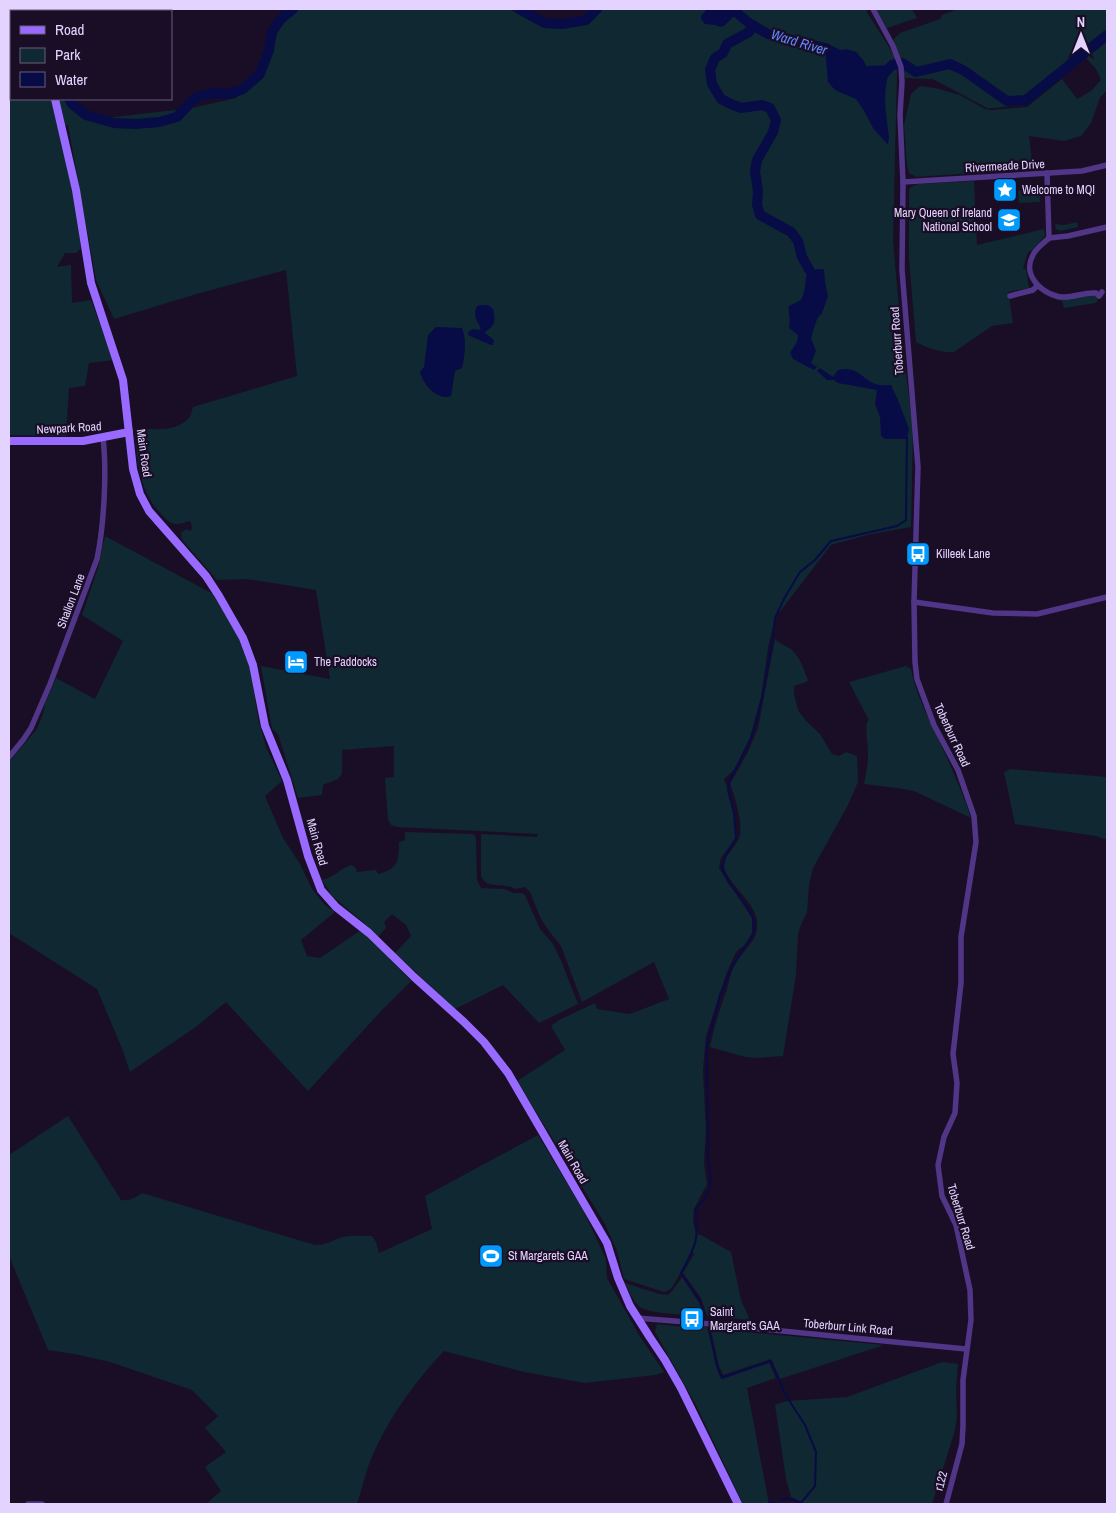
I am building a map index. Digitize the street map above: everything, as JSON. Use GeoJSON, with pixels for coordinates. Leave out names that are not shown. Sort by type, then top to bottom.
{"type":"FeatureCollection","features":[{"type":"Feature","properties":{"kind":"main road","name":"Main Road"},"geometry":{"type":"LineString","coordinates":[[55,100],[76,190],[89,275],[122,380],[133,469],[140,494],[154,517],[206,576],[243,638],[253,665],[265,726],[287,780],[308,856],[321,890],[336,908],[369,933],[464,1022],[498,1059],[531,1111],[607,1244],[624,1293],[637,1318],[681,1388],[738,1504]]}},
{"type":"Feature","properties":{"kind":"main road","name":"Newpark Road"},"geometry":{"type":"LineString","coordinates":[[9,441],[66,442],[102,438],[129,432]]}},
{"type":"Feature","properties":{"kind":"street","name":"Toberburr Road"},"geometry":{"type":"LineString","coordinates":[[873,9],[895,52],[901,68],[902,82],[900,115],[903,182],[902,270],[918,466],[914,602],[917,679],[934,725],[958,770],[974,816],[976,842],[961,937],[961,983],[953,1054],[957,1083],[955,1114],[944,1137],[938,1165],[942,1196],[956,1225],[970,1290],[972,1320],[966,1349],[963,1380],[964,1426],[957,1464]]}},
{"type":"Feature","properties":{"kind":"street","name":"Rivermeade Drive"},"geometry":{"type":"LineString","coordinates":[[903,182],[1046,173],[1082,170],[1107,165]]}},
{"type":"Feature","properties":{"kind":"street"},"geometry":{"type":"LineString","coordinates":[[1046,173],[1049,238]]}},
{"type":"Feature","properties":{"kind":"street"},"geometry":{"type":"LineString","coordinates":[[1102,292],[1099,296],[1091,292],[1065,297],[1053,295],[1037,286],[1029,269],[1033,254],[1049,238],[1068,236],[1107,227]]}},
{"type":"Feature","properties":{"kind":"street"},"geometry":{"type":"LineString","coordinates":[[1013,293],[1033,290],[1037,286]]}},
{"type":"Feature","properties":{"kind":"street","name":"Shallon Lane"},"geometry":{"type":"LineString","coordinates":[[9,757],[31,728],[50,684],[97,559],[103,503],[102,438]]}},
{"type":"Feature","properties":{"kind":"street"},"geometry":{"type":"LineString","coordinates":[[914,602],[993,613],[1036,614],[1107,597]]}},
{"type":"Feature","properties":{"kind":"street","name":"Toberburr Link Road"},"geometry":{"type":"LineString","coordinates":[[637,1318],[966,1349]]}},
{"type":"Feature","properties":{"kind":"street","name":"r122"},"geometry":{"type":"LineString","coordinates":[[946,1504],[957,1464]]}},
{"type":"Feature","properties":{"kind":"street"},"geometry":{"type":"LineString","coordinates":[[28,1504],[42,1504]]}},
{"type":"Feature","properties":{"kind":"green space"},"geometry":{"type":"Polygon","coordinates":[[[299,9],[507,9],[551,25],[581,19],[590,9],[865,9],[894,55],[897,72],[893,241],[902,341],[913,429],[911,527],[867,535],[831,545],[775,618],[768,648],[761,697],[750,738],[736,768],[724,779],[732,802],[737,836],[721,858],[719,868],[752,918],[752,932],[750,940],[735,954],[727,972],[706,1036],[703,1070],[706,1131],[704,1163],[707,1184],[694,1209],[693,1221],[696,1234],[731,1252],[741,1300],[750,1320],[707,1316],[701,1298],[683,1273],[694,1254],[692,1252],[673,1286],[664,1292],[624,1279],[617,1251],[605,1224],[517,1081],[565,1050],[551,1026],[559,1020],[595,1003],[597,1009],[630,1014],[669,999],[654,962],[582,1002],[561,946],[540,917],[530,892],[525,887],[515,889],[487,883],[481,876],[481,834],[537,837],[538,834],[397,827],[391,825],[388,820],[385,778],[394,777],[394,746],[342,750],[342,774],[338,779],[323,785],[322,795],[298,798],[278,734],[272,729],[261,666],[330,679],[316,590],[247,579],[217,580],[182,540],[181,533],[186,529],[191,531],[190,521],[177,524],[168,521],[154,506],[144,486],[138,464],[135,428],[171,428],[184,423],[189,418],[193,407],[297,376],[286,270],[114,319],[96,280],[68,125],[65,125],[59,100],[68,100],[81,112],[98,119],[192,108],[236,98],[259,74],[278,24],[299,9]]]}},
{"type":"Feature","properties":{"kind":"green space"},"geometry":{"type":"Polygon","coordinates":[[[876,9],[912,9],[917,18],[887,28],[876,9]]]}},
{"type":"Feature","properties":{"kind":"green space"},"geometry":{"type":"Polygon","coordinates":[[[958,9],[1107,9],[1107,33],[1024,99],[1023,104],[987,108],[933,79],[905,78],[902,63],[893,40],[900,33],[940,19],[942,15],[958,9]]]}},
{"type":"Feature","properties":{"kind":"green space"},"geometry":{"type":"Polygon","coordinates":[[[9,14],[10,14],[9,86],[9,14]]]}},
{"type":"Feature","properties":{"kind":"green space"},"geometry":{"type":"Polygon","coordinates":[[[1107,41],[1107,90],[1100,98],[1091,123],[1081,136],[1064,141],[1029,136],[1033,169],[916,177],[909,173],[904,125],[911,94],[920,86],[960,95],[985,109],[992,110],[1027,107],[1062,79],[1077,99],[1091,91],[1101,80],[1096,69],[1086,58],[1107,41]]]}},
{"type":"Feature","properties":{"kind":"green space"},"geometry":{"type":"Polygon","coordinates":[[[9,94],[10,100],[51,100],[69,173],[81,248],[76,253],[65,253],[57,267],[71,265],[72,303],[91,300],[113,360],[89,363],[85,386],[69,388],[66,436],[9,435],[9,94]]]}},
{"type":"Feature","properties":{"kind":"green space"},"geometry":{"type":"Polygon","coordinates":[[[974,181],[977,245],[1044,229],[1045,236],[1028,252],[1023,268],[1026,269],[1029,288],[1008,292],[1013,323],[992,326],[954,352],[939,351],[916,342],[909,259],[909,190],[918,184],[974,181]]]}},
{"type":"Feature","properties":{"kind":"green space"},"geometry":{"type":"Polygon","coordinates":[[[1039,189],[1040,202],[1019,203],[1018,191],[1039,189]]]}},
{"type":"Feature","properties":{"kind":"green space"},"geometry":{"type":"Polygon","coordinates":[[[1077,222],[1078,227],[1060,231],[1056,229],[1055,224],[1064,225],[1077,222]]]}},
{"type":"Feature","properties":{"kind":"green space"},"geometry":{"type":"Polygon","coordinates":[[[1093,294],[1098,299],[1096,303],[1064,308],[1062,301],[1056,300],[1057,298],[1093,294]]]}},
{"type":"Feature","properties":{"kind":"green space"},"geometry":{"type":"Polygon","coordinates":[[[105,536],[215,595],[242,642],[248,658],[258,718],[266,747],[282,781],[265,796],[283,838],[300,864],[312,889],[325,905],[335,912],[301,940],[307,956],[320,958],[361,930],[411,981],[308,1091],[226,1002],[197,1026],[130,1072],[97,989],[9,933],[9,762],[37,729],[45,703],[56,678],[95,699],[123,641],[82,615],[98,568],[105,536]]]}},
{"type":"Feature","properties":{"kind":"green space"},"geometry":{"type":"Polygon","coordinates":[[[775,639],[795,653],[808,680],[794,686],[798,710],[806,721],[820,734],[832,754],[839,756],[846,752],[857,756],[858,782],[847,807],[813,868],[809,885],[807,912],[798,934],[796,975],[783,1056],[757,1058],[745,1057],[710,1047],[733,969],[752,942],[757,931],[756,917],[753,910],[728,876],[724,869],[723,861],[736,844],[740,833],[738,811],[730,784],[748,752],[758,728],[775,639]]]}},
{"type":"Feature","properties":{"kind":"green space"},"geometry":{"type":"Polygon","coordinates":[[[906,666],[911,669],[922,705],[956,778],[971,818],[914,791],[864,784],[868,759],[866,726],[869,720],[849,682],[906,666]]]}},
{"type":"Feature","properties":{"kind":"green space"},"geometry":{"type":"Polygon","coordinates":[[[1010,769],[1107,777],[1107,840],[1096,836],[1015,824],[1004,772],[1010,769]]]}},
{"type":"Feature","properties":{"kind":"green space"},"geometry":{"type":"Polygon","coordinates":[[[405,832],[473,834],[476,837],[477,880],[481,888],[504,889],[525,895],[540,929],[553,944],[578,1004],[539,1023],[503,985],[455,1009],[395,953],[411,936],[406,925],[392,914],[384,922],[386,928],[378,937],[332,896],[322,880],[344,868],[352,865],[356,868],[357,872],[376,870],[378,874],[390,870],[398,859],[399,842],[405,840],[405,832]]]}},
{"type":"Feature","properties":{"kind":"green space"},"geometry":{"type":"Polygon","coordinates":[[[68,1116],[121,1200],[132,1199],[142,1193],[315,1245],[346,1236],[372,1236],[379,1253],[432,1229],[425,1196],[538,1135],[583,1210],[606,1259],[607,1278],[639,1335],[664,1372],[655,1375],[585,1383],[524,1372],[444,1351],[400,1405],[382,1435],[368,1467],[357,1504],[206,1504],[221,1491],[205,1467],[226,1452],[205,1428],[218,1416],[192,1390],[110,1362],[48,1350],[9,1256],[9,1155],[68,1116]]]}},
{"type":"Feature","properties":{"kind":"green space"},"geometry":{"type":"Polygon","coordinates":[[[682,1277],[699,1302],[704,1316],[661,1313],[640,1307],[631,1296],[625,1283],[668,1295],[682,1277]]]}},
{"type":"Feature","properties":{"kind":"green space"},"geometry":{"type":"Polygon","coordinates":[[[657,1324],[695,1328],[707,1327],[721,1378],[769,1363],[776,1378],[747,1388],[769,1504],[743,1504],[696,1405],[655,1332],[657,1324]]]}},
{"type":"Feature","properties":{"kind":"green space"},"geometry":{"type":"Polygon","coordinates":[[[710,1327],[734,1331],[884,1345],[780,1379],[771,1359],[723,1375],[719,1366],[710,1327]]]}},
{"type":"Feature","properties":{"kind":"green space"},"geometry":{"type":"Polygon","coordinates":[[[942,1362],[958,1364],[956,1390],[957,1417],[955,1430],[932,1504],[801,1504],[802,1502],[791,1497],[786,1479],[775,1405],[787,1401],[847,1397],[942,1362]]]}},
{"type":"Feature","properties":{"kind":"water"},"geometry":{"type":"Polygon","coordinates":[[[707,9],[737,9],[744,15],[740,20],[737,17],[733,17],[724,26],[720,27],[705,24],[701,19],[701,16],[707,9]]]}},
{"type":"Feature","properties":{"kind":"water"},"geometry":{"type":"Polygon","coordinates":[[[825,48],[836,51],[846,49],[856,52],[866,66],[892,65],[885,92],[888,145],[873,128],[856,99],[835,90],[828,82],[825,48]]]}},
{"type":"Feature","properties":{"kind":"water"},"geometry":{"type":"Polygon","coordinates":[[[824,269],[828,296],[822,313],[817,319],[811,338],[816,351],[811,363],[817,367],[814,370],[793,359],[790,353],[798,335],[789,328],[789,306],[801,300],[807,274],[824,269]]]}},
{"type":"Feature","properties":{"kind":"water"},"geometry":{"type":"Polygon","coordinates":[[[488,305],[493,309],[494,323],[485,333],[494,340],[493,345],[468,335],[469,331],[481,328],[475,315],[477,306],[488,305]]]}},
{"type":"Feature","properties":{"kind":"water"},"geometry":{"type":"Polygon","coordinates":[[[436,327],[462,328],[465,337],[462,368],[455,371],[451,396],[446,397],[436,394],[431,390],[424,382],[420,372],[424,367],[428,335],[436,327]]]}},
{"type":"Feature","properties":{"kind":"water"},"geometry":{"type":"Polygon","coordinates":[[[820,368],[833,377],[838,370],[845,369],[856,371],[873,383],[891,385],[909,429],[907,439],[885,439],[881,436],[880,417],[875,404],[877,390],[827,380],[817,371],[820,368]]]}},
{"type":"Feature","properties":{"kind":"waterway","name":"Ward River"},"geometry":{"type":"LineString","coordinates":[[70,100],[86,115],[114,123],[159,122],[177,117],[195,98],[211,93],[229,94],[243,89],[260,74],[269,50],[272,32],[281,19],[293,9]]}},
{"type":"Feature","properties":{"kind":"waterway","name":"Ward River"},"geometry":{"type":"LineString","coordinates":[[519,9],[545,23],[562,24],[586,20],[597,9]]}},
{"type":"Feature","properties":{"kind":"waterway","name":"Ward River"},"geometry":{"type":"LineString","coordinates":[[720,9],[736,12],[749,23],[768,34],[825,48],[837,54]]}},
{"type":"Feature","properties":{"kind":"waterway"},"geometry":{"type":"LineString","coordinates":[[753,25],[749,32],[727,44],[723,53],[715,58],[710,70],[712,84],[721,99],[731,104],[741,108],[762,105],[770,108],[776,120],[773,132],[757,160],[755,171],[758,191],[757,205],[760,215],[791,232],[798,241],[802,257],[810,271]]}},
{"type":"Feature","properties":{"kind":"waterway","name":"Ward River"},"geometry":{"type":"LineString","coordinates":[[883,75],[892,65],[902,63],[916,72],[950,64],[963,70],[1007,101],[1026,100],[1107,35]]}},
{"type":"Feature","properties":{"kind":"waterway"},"geometry":{"type":"LineString","coordinates":[[704,1315],[700,1302],[681,1273],[695,1243],[697,1228],[695,1209],[706,1197],[710,1186],[707,1045],[720,995],[732,967],[754,932],[753,918],[746,905],[729,883],[722,869],[726,855],[736,838],[734,813],[728,790],[730,780],[751,738],[762,699],[775,618],[800,572],[815,560],[831,541],[897,526],[906,520],[907,438]]}},
{"type":"Feature","properties":{"kind":"waterway"},"geometry":{"type":"LineString","coordinates":[[710,1333],[717,1366],[722,1378],[771,1361],[785,1394],[805,1425],[816,1452],[815,1486],[800,1504]]}},
{"type":"Feature","properties":{"kind":"waterway"},"geometry":{"type":"LineString","coordinates":[[780,1500],[790,1499],[800,1502]]}},
{"type":"Feature","properties":{"kind":"waterway"},"geometry":{"type":"LineString","coordinates":[[770,1504],[769,1502],[774,1502]]}},
{"type":"Feature","properties":{"kind":"place","name":"Welcome to MQI"},"geometry":{"type":"Point","coordinates":[1005,190]}},
{"type":"Feature","properties":{"kind":"place","name":"Mary Queen of Ireland National School"},"geometry":{"type":"Point","coordinates":[1009,220]}},
{"type":"Feature","properties":{"kind":"place","name":"Killeek Lane"},"geometry":{"type":"Point","coordinates":[918,554]}},
{"type":"Feature","properties":{"kind":"place","name":"The Paddocks"},"geometry":{"type":"Point","coordinates":[296,662]}},
{"type":"Feature","properties":{"kind":"place","name":"St Margarets GAA"},"geometry":{"type":"Point","coordinates":[491,1256]}},
{"type":"Feature","properties":{"kind":"place","name":"Saint Margaret's GAA"},"geometry":{"type":"Point","coordinates":[692,1319]}}]}
